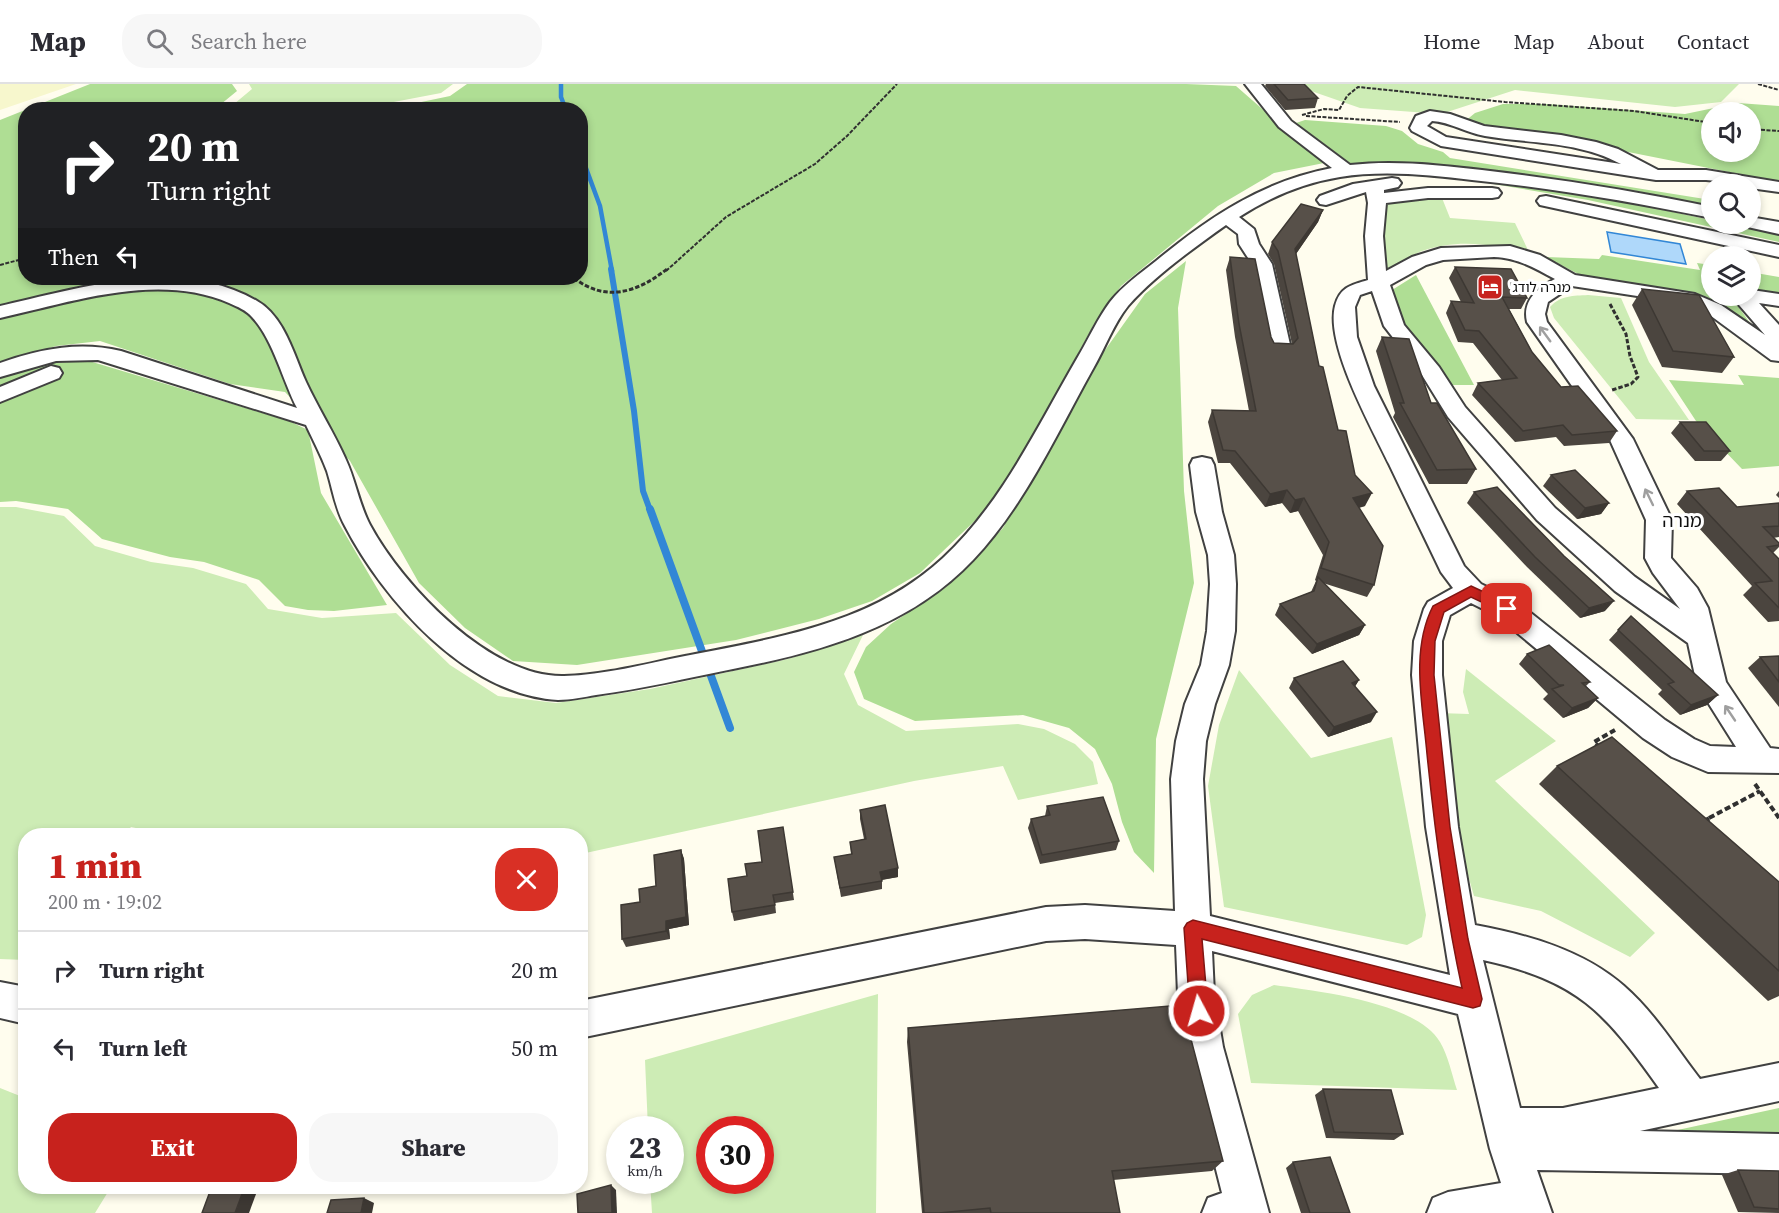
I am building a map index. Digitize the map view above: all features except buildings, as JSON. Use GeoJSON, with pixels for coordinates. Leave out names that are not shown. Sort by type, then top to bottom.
{"type":"FeatureCollection","features":[{"type":"Feature","properties":{"kind":"street"},"geometry":{"type":"LineString","coordinates":[[1252,84],[1285,124],[1345,170]]}},
{"type":"Feature","properties":{"kind":"street"},"geometry":{"type":"LineString","coordinates":[[1656,175],[1613,152],[1590,145],[1473,129],[1442,116],[1422,118],[1419,123],[1418,128],[1425,133],[1451,144],[1656,175],[1706,175],[1779,187]]}},
{"type":"Feature","properties":{"kind":"street"},"geometry":{"type":"LineString","coordinates":[[174,285],[196,286],[219,292],[251,305],[270,324],[339,471],[347,504],[372,549],[408,596],[455,641],[483,663],[522,681],[562,688],[607,682],[761,652],[826,636],[876,616],[916,594],[946,570],[983,533],[1005,504],[1119,304],[1144,281],[1225,217],[1292,183],[1345,170],[1408,167],[1528,179],[1701,211]]}},
{"type":"Feature","properties":{"kind":"street"},"geometry":{"type":"LineString","coordinates":[[1375,192],[1418,181],[1464,183],[1472,181],[1479,175]]}},
{"type":"Feature","properties":{"kind":"street"},"geometry":{"type":"LineString","coordinates":[[1326,200],[1359,188],[1375,192],[1503,194],[1577,207],[1779,251]]}},
{"type":"Feature","properties":{"kind":"street"},"geometry":{"type":"LineString","coordinates":[[1375,192],[1374,236],[1379,283],[1394,326],[1431,372],[1456,412],[1546,514],[1625,584],[1700,637]]}},
{"type":"Feature","properties":{"kind":"street"},"geometry":{"type":"LineString","coordinates":[[1225,217],[1238,224],[1247,233],[1249,244],[1262,264],[1280,349]]}},
{"type":"Feature","properties":{"kind":"street"},"geometry":{"type":"LineString","coordinates":[[1761,224],[1779,228]]}},
{"type":"Feature","properties":{"kind":"street"},"geometry":{"type":"LineString","coordinates":[[1760,761],[1708,759],[1691,752],[1639,716],[1507,609],[1471,591],[1454,572],[1363,386],[1346,337],[1345,307],[1352,291],[1379,283],[1419,261],[1441,254],[1510,252],[1533,260],[1570,280],[1677,295],[1701,303],[1779,355]]}},
{"type":"Feature","properties":{"kind":"street"},"geometry":{"type":"LineString","coordinates":[[1570,280],[1558,284],[1539,298],[1535,316],[1620,439],[1635,473],[1648,493],[1659,520],[1658,558],[1687,595],[1694,608],[1712,685],[1760,761]]}},
{"type":"Feature","properties":{"kind":"street"},"geometry":{"type":"LineString","coordinates":[[0,312],[84,294],[146,285]]}},
{"type":"Feature","properties":{"kind":"street"},"geometry":{"type":"LineString","coordinates":[[1779,300],[1752,296],[1743,298],[1779,338]]}},
{"type":"Feature","properties":{"kind":"street"},"geometry":{"type":"LineString","coordinates":[[0,370],[38,357],[70,351],[94,352],[113,356],[258,405],[314,420]]}},
{"type":"Feature","properties":{"kind":"street"},"geometry":{"type":"LineString","coordinates":[[0,395],[51,373]]}},
{"type":"Feature","properties":{"kind":"street"},"geometry":{"type":"LineString","coordinates":[[1202,465],[1209,512],[1221,555],[1223,584],[1215,665],[1200,704],[1191,741],[1187,779],[1193,928],[1197,994],[1204,1047],[1239,1212]]}},
{"type":"Feature","properties":{"kind":"street"},"geometry":{"type":"LineString","coordinates":[[1449,1213],[1529,1206],[1507,1138],[1460,939],[1442,827],[1427,675],[1428,641],[1438,609],[1471,591]]}},
{"type":"Feature","properties":{"kind":"street"},"geometry":{"type":"LineString","coordinates":[[588,1018],[1046,924],[1085,922],[1193,928],[1473,999]]}},
{"type":"Feature","properties":{"kind":"street"},"geometry":{"type":"LineString","coordinates":[[1460,939],[1516,949],[1580,975],[1611,999],[1634,1024],[1691,1100]]}},
{"type":"Feature","properties":{"kind":"street"},"geometry":{"type":"LineString","coordinates":[[0,1000],[18,1004]]}},
{"type":"Feature","properties":{"kind":"street"},"geometry":{"type":"LineString","coordinates":[[1507,1138],[1779,1082]]}},
{"type":"Feature","properties":{"kind":"street"},"geometry":{"type":"LineString","coordinates":[[1507,1138],[1779,1154]]}},
{"type":"Feature","properties":{"kind":"path"},"geometry":{"type":"LineString","coordinates":[[585,285],[591,289],[612,294],[631,291],[649,283],[675,264],[715,226],[744,204],[815,164],[897,84]]}},
{"type":"Feature","properties":{"kind":"path"},"geometry":{"type":"LineString","coordinates":[[1758,84],[1779,90]]}},
{"type":"Feature","properties":{"kind":"path"},"geometry":{"type":"LineString","coordinates":[[1419,123],[1300,115],[1324,109],[1339,110],[1347,96],[1358,87],[1634,111],[1701,121]]}},
{"type":"Feature","properties":{"kind":"path"},"geometry":{"type":"LineString","coordinates":[[1761,130],[1779,131]]}},
{"type":"Feature","properties":{"kind":"path"},"geometry":{"type":"LineString","coordinates":[[0,265],[18,260]]}},
{"type":"Feature","properties":{"kind":"path"},"geometry":{"type":"LineString","coordinates":[[1591,397],[1631,384],[1638,377],[1630,356],[1626,334],[1599,284]]}},
{"type":"Feature","properties":{"kind":"path"},"geometry":{"type":"LineString","coordinates":[[1603,750],[1594,742],[1639,716]]}},
{"type":"Feature","properties":{"kind":"path"},"geometry":{"type":"LineString","coordinates":[[1760,761],[1760,791],[1779,818]]}},
{"type":"Feature","properties":{"kind":"path"},"geometry":{"type":"LineString","coordinates":[[1700,823],[1760,791]]}},
{"type":"Feature","properties":{"kind":"green space"},"geometry":{"type":"Polygon","coordinates":[[[0,84],[76,84],[18,102],[0,110],[0,84]]]}},
{"type":"Feature","properties":{"kind":"green space"},"geometry":{"type":"Polygon","coordinates":[[[90,84],[232,84],[237,91],[224,102],[45,102],[90,84]]]}},
{"type":"Feature","properties":{"kind":"green space"},"geometry":{"type":"Polygon","coordinates":[[[249,84],[453,84],[441,93],[394,102],[236,102],[252,89],[249,84]]]}},
{"type":"Feature","properties":{"kind":"green space"},"geometry":{"type":"Polygon","coordinates":[[[467,84],[1186,84],[1236,86],[1324,163],[1274,173],[1218,206],[1121,286],[1094,324],[1002,495],[920,573],[872,601],[819,619],[736,640],[577,665],[513,661],[465,628],[419,583],[350,461],[285,392],[230,384],[100,341],[56,346],[0,363],[0,120],[18,113],[18,285],[588,285],[588,102],[421,102],[450,96],[467,84]]]}},
{"type":"Feature","properties":{"kind":"green space"},"geometry":{"type":"Polygon","coordinates":[[[1291,84],[1739,84],[1721,102],[1701,102],[1701,104],[1675,107],[1515,90],[1441,114],[1360,108],[1291,84]]]}},
{"type":"Feature","properties":{"kind":"green space"},"geometry":{"type":"Polygon","coordinates":[[[1503,104],[1546,104],[1685,114],[1701,111],[1701,162],[1761,162],[1761,105],[1779,106],[1779,182],[1761,178],[1761,174],[1739,174],[1608,148],[1579,138],[1464,122],[1475,113],[1503,104]]]}},
{"type":"Feature","properties":{"kind":"green space"},"geometry":{"type":"Polygon","coordinates":[[[1305,120],[1386,126],[1402,131],[1418,144],[1443,152],[1450,158],[1701,198],[1701,204],[1637,191],[1473,168],[1350,163],[1296,123],[1305,120]]]}},
{"type":"Feature","properties":{"kind":"green space"},"geometry":{"type":"Polygon","coordinates":[[[1512,182],[1548,186],[1701,218],[1701,225],[1588,200],[1487,183],[1512,182]]]}},
{"type":"Feature","properties":{"kind":"green space"},"geometry":{"type":"Polygon","coordinates":[[[1442,198],[1450,218],[1515,223],[1529,252],[1489,245],[1449,245],[1422,251],[1401,265],[1386,270],[1379,251],[1386,201],[1442,198]]]}},
{"type":"Feature","properties":{"kind":"green space"},"geometry":{"type":"Polygon","coordinates":[[[1761,231],[1779,234],[1779,242],[1743,234],[1761,234],[1761,231]]]}},
{"type":"Feature","properties":{"kind":"green space"},"geometry":{"type":"Polygon","coordinates":[[[1602,255],[1700,270],[1697,263],[1701,264],[1701,299],[1678,290],[1580,275],[1546,257],[1599,259],[1602,255]]]}},
{"type":"Feature","properties":{"kind":"green space"},"geometry":{"type":"Polygon","coordinates":[[[1186,261],[1178,308],[1184,491],[1194,583],[1156,739],[1154,873],[1134,852],[1122,822],[1112,784],[1095,749],[1069,728],[1023,715],[915,721],[864,699],[854,672],[866,647],[891,624],[946,587],[1003,528],[1078,388],[1145,294],[1186,261]]]}},
{"type":"Feature","properties":{"kind":"green space"},"geometry":{"type":"Polygon","coordinates":[[[1761,274],[1779,277],[1779,297],[1761,294],[1761,274]]]}},
{"type":"Feature","properties":{"kind":"green space"},"geometry":{"type":"Polygon","coordinates":[[[1416,275],[1474,385],[1451,385],[1412,342],[1398,317],[1392,290],[1416,275]]]}},
{"type":"Feature","properties":{"kind":"green space"},"geometry":{"type":"Polygon","coordinates":[[[1588,295],[1621,298],[1649,362],[1689,420],[1636,419],[1554,318],[1550,307],[1558,300],[1588,295]]]}},
{"type":"Feature","properties":{"kind":"green space"},"geometry":{"type":"Polygon","coordinates":[[[1713,306],[1738,306],[1759,336],[1713,306]]]}},
{"type":"Feature","properties":{"kind":"green space"},"geometry":{"type":"Polygon","coordinates":[[[89,361],[289,421],[308,430],[321,493],[387,605],[334,611],[285,606],[259,580],[204,562],[170,557],[102,539],[68,509],[16,501],[0,502],[0,375],[48,363],[89,361]]]}},
{"type":"Feature","properties":{"kind":"green space"},"geometry":{"type":"Polygon","coordinates":[[[1738,375],[1779,378],[1779,466],[1742,469],[1696,421],[1669,380],[1744,385],[1738,375]]]}},
{"type":"Feature","properties":{"kind":"green space"},"geometry":{"type":"Polygon","coordinates":[[[0,507],[16,507],[64,516],[95,546],[151,562],[193,568],[246,584],[268,609],[322,618],[396,613],[450,665],[498,696],[556,703],[650,689],[788,659],[863,635],[844,674],[858,705],[906,731],[1018,724],[1044,729],[1075,744],[1093,762],[1098,784],[1018,800],[1003,766],[914,781],[588,852],[588,828],[18,828],[18,960],[0,959],[0,507]]]}},
{"type":"Feature","properties":{"kind":"green space"},"geometry":{"type":"Polygon","coordinates":[[[1466,669],[1556,741],[1495,781],[1655,933],[1630,957],[1541,911],[1474,896],[1453,823],[1438,713],[1469,714],[1463,692],[1466,669]]]}},
{"type":"Feature","properties":{"kind":"green space"},"geometry":{"type":"Polygon","coordinates":[[[1239,670],[1311,758],[1392,737],[1426,915],[1422,937],[1407,945],[1224,907],[1208,786],[1219,725],[1239,670]]]}},
{"type":"Feature","properties":{"kind":"green space"},"geometry":{"type":"Polygon","coordinates":[[[1274,985],[1339,995],[1388,1008],[1410,1017],[1428,1028],[1440,1042],[1448,1059],[1457,1090],[1251,1083],[1238,1014],[1252,995],[1274,985]]]}},
{"type":"Feature","properties":{"kind":"green space"},"geometry":{"type":"Polygon","coordinates":[[[878,994],[876,1213],[652,1213],[651,1194],[684,1194],[684,1116],[647,1116],[645,1060],[878,994]]]}},
{"type":"Feature","properties":{"kind":"green space"},"geometry":{"type":"Polygon","coordinates":[[[0,1088],[18,1095],[18,1194],[107,1194],[95,1213],[0,1213],[0,1088]]]}},
{"type":"Feature","properties":{"kind":"green space"},"geometry":{"type":"Polygon","coordinates":[[[1779,1108],[1779,1132],[1673,1131],[1779,1108]]]}},
{"type":"Feature","properties":{"kind":"water"},"geometry":{"type":"Polygon","coordinates":[[[1607,232],[1680,244],[1686,264],[1611,252],[1607,232]]]}},
{"type":"Feature","properties":{"kind":"waterway"},"geometry":{"type":"LineString","coordinates":[[561,84],[563,102]]}},
{"type":"Feature","properties":{"kind":"waterway"},"geometry":{"type":"LineString","coordinates":[[588,174],[600,206],[612,271]]}},
{"type":"Feature","properties":{"kind":"waterway"},"geometry":{"type":"LineString","coordinates":[[611,269],[634,411],[643,491],[650,510]]}},
{"type":"Feature","properties":{"kind":"waterway"},"geometry":{"type":"LineString","coordinates":[[650,509],[730,728]]}},
{"type":"Feature","properties":{"kind":"place","name":"'מנרה לודג"},"geometry":{"type":"Point","coordinates":[1490,287]}},
{"type":"Feature","properties":{"kind":"district","name":"מנרה"},"geometry":{"type":"Point","coordinates":[1682,521]}},
{"type":"Feature","properties":{"kind":"route"},"geometry":{"type":"LineString","coordinates":[[1199,1011],[1193,928],[1473,999],[1460,939],[1442,827],[1427,675],[1428,641],[1438,609],[1471,591],[1507,609]]}}]}
